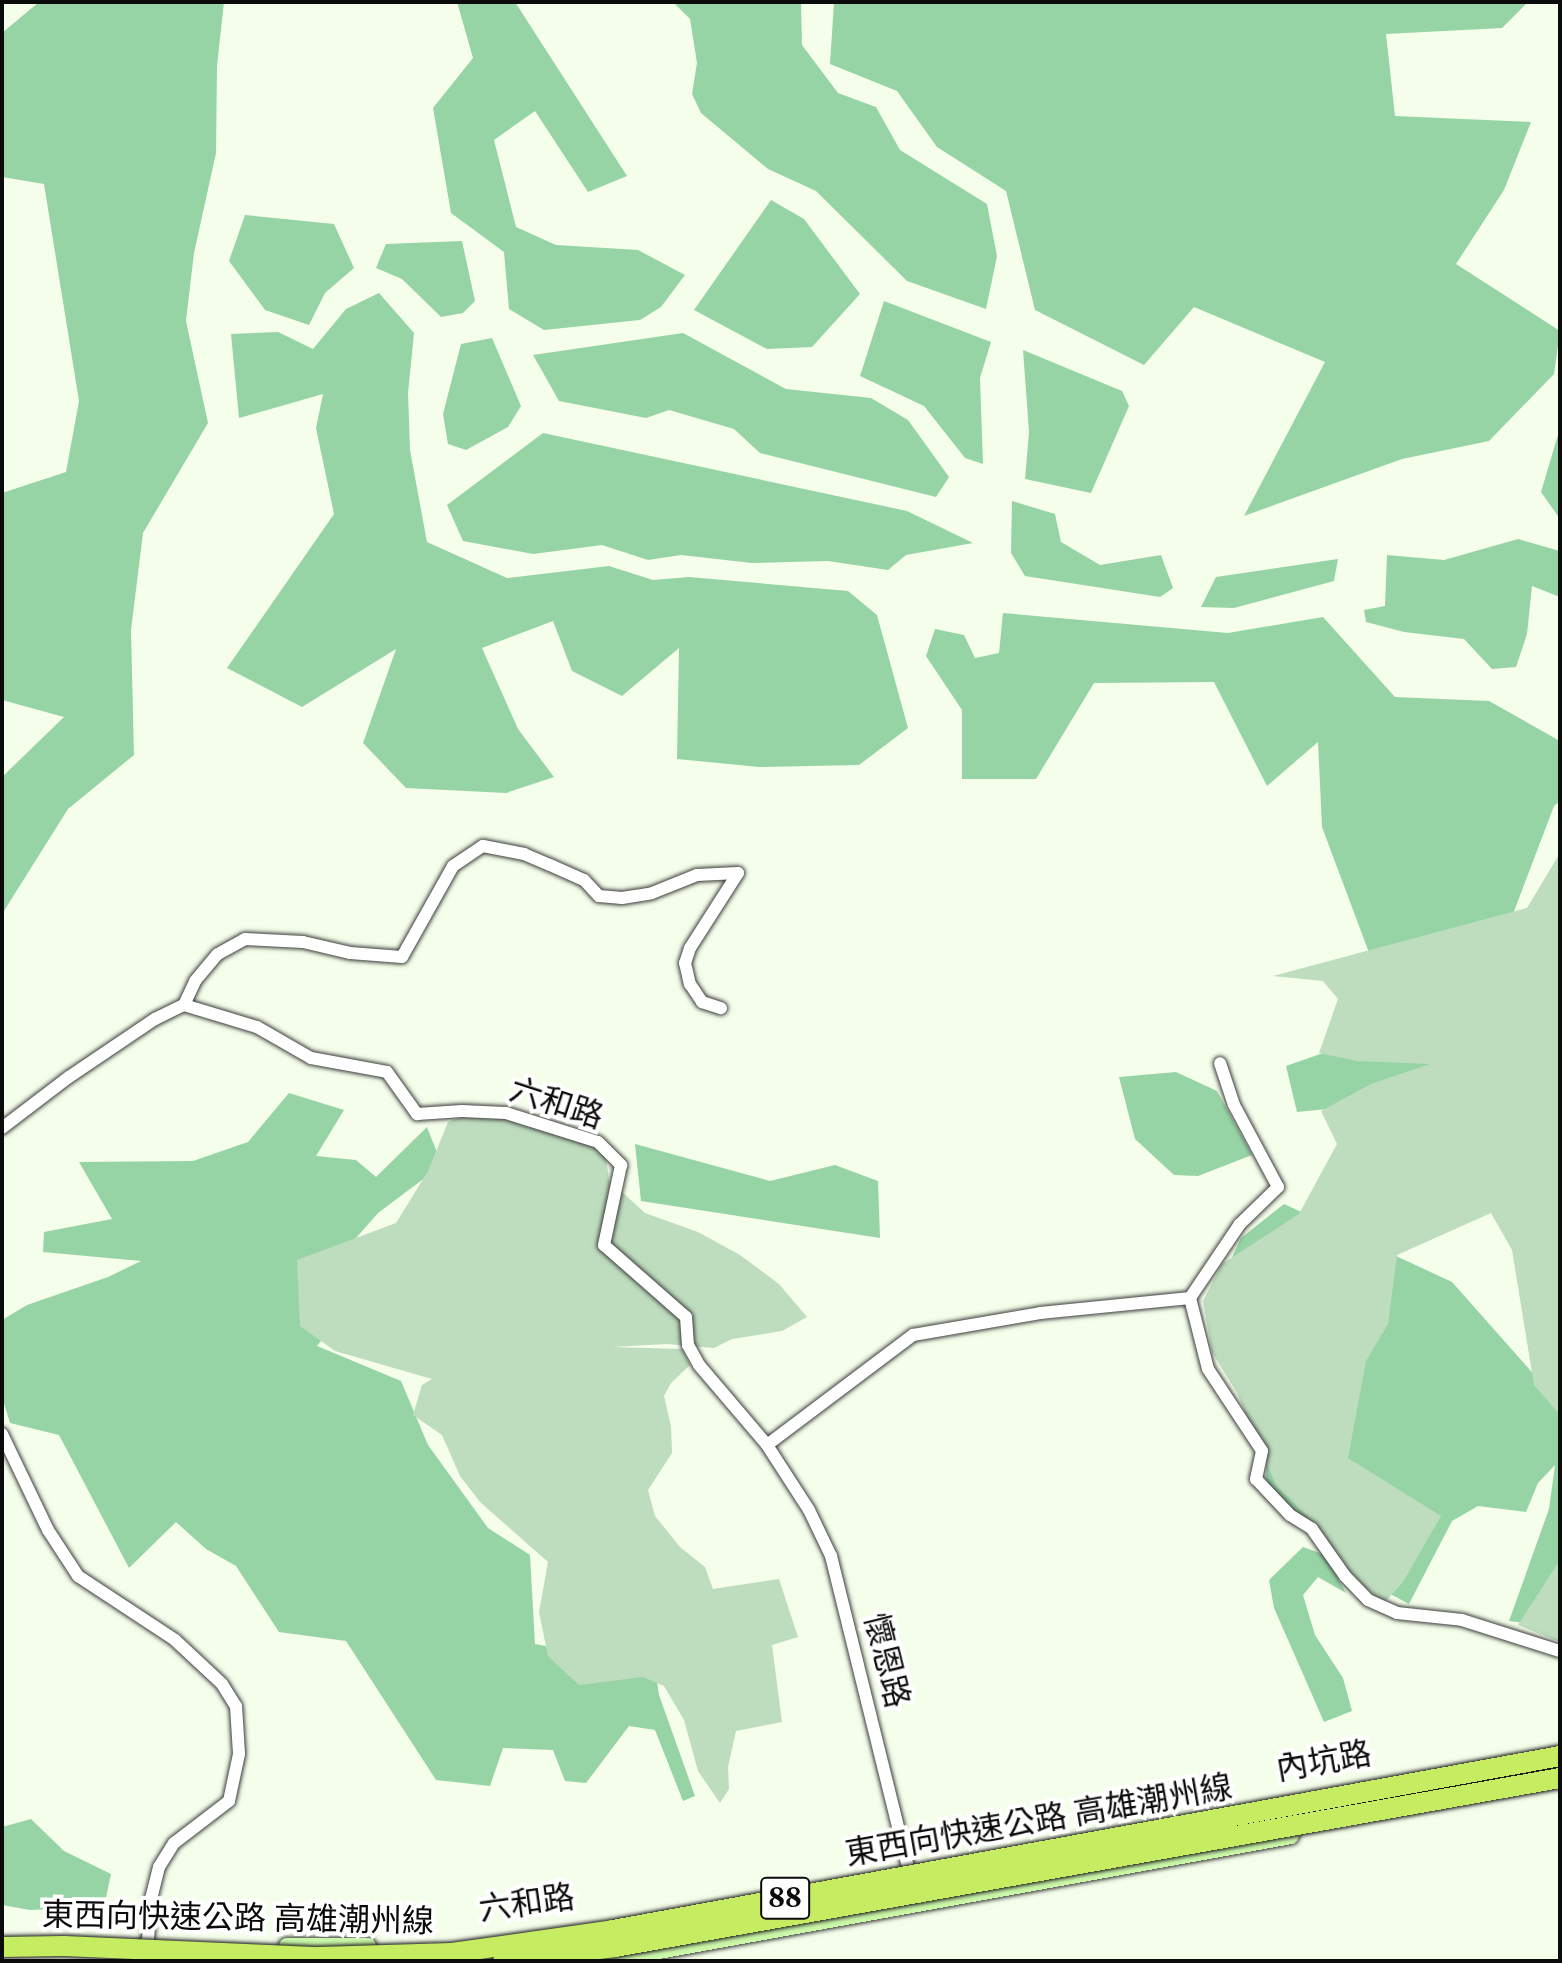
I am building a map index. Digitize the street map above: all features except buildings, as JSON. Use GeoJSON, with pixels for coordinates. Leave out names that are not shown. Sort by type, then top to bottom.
{"type":"FeatureCollection","features":[{"type":"Feature","properties":{"kind":"highway","name":"東西向快速公路 高雄潮州線"},"geometry":{"type":"LineString","coordinates":[[2,1947],[64,1946],[319,1957],[452,1953],[613,1930],[1560,1756]]}},
{"type":"Feature","properties":{"kind":"highway","name":"東西向快速公路 高雄潮州線"},"geometry":{"type":"LineString","coordinates":[[503,1961],[615,1947],[1560,1778]]}},
{"type":"Feature","properties":{"kind":"main road","name":"內坑路"},"geometry":{"type":"LineString","coordinates":[[908,1867],[1560,1747]]}},
{"type":"Feature","properties":{"kind":"main road","name":"內坑路"},"geometry":{"type":"LineString","coordinates":[[917,1905],[1560,1787]]}},
{"type":"Feature","properties":{"kind":"main road","name":"六和路"},"geometry":{"type":"LineString","coordinates":[[2,1938],[309,1947],[452,1944],[611,1921],[908,1867]]}},
{"type":"Feature","properties":{"kind":"main road"},"geometry":{"type":"LineString","coordinates":[[604,1961],[917,1905]]}},
{"type":"Feature","properties":{"kind":"street"},"geometry":{"type":"LineString","coordinates":[[2,1128],[69,1077],[155,1019],[184,1005],[195,981],[218,954],[245,939],[303,942],[350,953],[402,957],[453,866],[483,846],[524,854],[584,880],[599,896],[622,898],[652,893],[697,875],[738,873],[690,948],[685,963],[690,984],[702,1002],[721,1008]]}},
{"type":"Feature","properties":{"kind":"street","name":"六和路"},"geometry":{"type":"LineString","coordinates":[[184,1005],[257,1027],[311,1058],[387,1072],[417,1114],[506,1113],[598,1142],[621,1165],[604,1245],[686,1317],[688,1345],[699,1365],[767,1445]]}},
{"type":"Feature","properties":{"kind":"street"},"geometry":{"type":"LineString","coordinates":[[1220,1063],[1234,1105],[1278,1187],[1240,1224],[1190,1298],[1208,1369],[1262,1451],[1256,1479],[1290,1515],[1312,1529],[1345,1576],[1368,1600],[1397,1613],[1462,1620],[1560,1651]]}},
{"type":"Feature","properties":{"kind":"street"},"geometry":{"type":"LineString","coordinates":[[767,1445],[913,1335],[1040,1313],[1190,1298]]}},
{"type":"Feature","properties":{"kind":"street"},"geometry":{"type":"LineString","coordinates":[[2,1434],[48,1530],[78,1576],[175,1640],[222,1684],[236,1706],[239,1754],[229,1801],[174,1843],[159,1867],[151,1898],[148,1940],[133,1961]]}},
{"type":"Feature","properties":{"kind":"street","name":"懷恩路"},"geometry":{"type":"LineString","coordinates":[[767,1445],[809,1510],[831,1556],[917,1905]]}},
{"type":"Feature","properties":{"kind":"green space"},"geometry":{"type":"Polygon","coordinates":[[[39,2],[224,2],[217,66],[216,153],[194,253],[186,321],[208,423],[143,533],[131,630],[134,755],[68,809],[2,914],[2,777],[64,717],[2,700],[2,493],[66,472],[79,401],[44,184],[2,177],[2,33],[39,2]]]}},
{"type":"Feature","properties":{"kind":"green space"},"geometry":{"type":"Polygon","coordinates":[[[457,2],[515,2],[627,176],[588,192],[535,111],[494,140],[516,227],[556,245],[638,250],[685,275],[661,307],[640,320],[544,330],[509,309],[504,252],[451,213],[433,108],[473,58],[457,2]]]}},
{"type":"Feature","properties":{"kind":"green space"},"geometry":{"type":"Polygon","coordinates":[[[673,2],[801,2],[802,45],[838,93],[876,107],[900,150],[987,204],[997,256],[986,309],[907,281],[816,191],[768,169],[701,113],[692,94],[697,63],[690,19],[673,2]]]}},
{"type":"Feature","properties":{"kind":"green space"},"geometry":{"type":"Polygon","coordinates":[[[834,2],[1528,2],[1502,28],[1386,34],[1395,116],[1531,122],[1504,190],[1456,264],[1560,331],[1554,374],[1489,441],[1402,459],[1244,516],[1325,362],[1194,307],[1144,365],[1035,310],[1006,191],[937,147],[897,91],[830,64],[834,2]]]}},
{"type":"Feature","properties":{"kind":"green space"},"geometry":{"type":"Polygon","coordinates":[[[771,200],[804,219],[860,294],[812,347],[767,349],[694,310],[771,200]]]}},
{"type":"Feature","properties":{"kind":"green space"},"geometry":{"type":"Polygon","coordinates":[[[245,215],[334,224],[354,268],[325,293],[309,325],[265,310],[229,261],[245,215]]]}},
{"type":"Feature","properties":{"kind":"green space"},"geometry":{"type":"Polygon","coordinates":[[[462,241],[475,301],[463,313],[441,317],[402,279],[376,268],[386,244],[462,241]]]}},
{"type":"Feature","properties":{"kind":"green space"},"geometry":{"type":"Polygon","coordinates":[[[379,293],[414,333],[408,393],[410,450],[427,542],[507,578],[609,566],[653,580],[689,577],[848,591],[877,615],[908,728],[859,765],[759,767],[677,759],[679,648],[622,696],[572,671],[553,621],[482,648],[518,729],[554,777],[506,793],[406,788],[363,743],[396,649],[302,707],[227,668],[334,514],[316,428],[323,394],[239,418],[231,334],[278,332],[313,349],[346,309],[379,293]]]}},
{"type":"Feature","properties":{"kind":"green space"},"geometry":{"type":"Polygon","coordinates":[[[884,301],[991,342],[980,378],[983,464],[965,458],[924,406],[860,376],[884,301]]]}},
{"type":"Feature","properties":{"kind":"green space"},"geometry":{"type":"Polygon","coordinates":[[[683,333],[786,389],[871,398],[908,420],[949,477],[936,497],[760,453],[734,429],[669,410],[646,418],[559,401],[533,355],[683,333]]]}},
{"type":"Feature","properties":{"kind":"green space"},"geometry":{"type":"Polygon","coordinates":[[[492,338],[521,406],[508,427],[466,450],[448,444],[443,414],[461,344],[492,338]]]}},
{"type":"Feature","properties":{"kind":"green space"},"geometry":{"type":"Polygon","coordinates":[[[1023,350],[1122,391],[1129,406],[1091,493],[1025,479],[1029,432],[1023,350]]]}},
{"type":"Feature","properties":{"kind":"green space"},"geometry":{"type":"Polygon","coordinates":[[[1560,428],[1560,519],[1541,492],[1560,428]]]}},
{"type":"Feature","properties":{"kind":"green space"},"geometry":{"type":"Polygon","coordinates":[[[543,433],[907,511],[973,543],[906,555],[888,570],[828,561],[752,563],[681,555],[648,560],[602,545],[533,554],[463,541],[447,505],[543,433]]]}},
{"type":"Feature","properties":{"kind":"green space"},"geometry":{"type":"Polygon","coordinates":[[[1012,501],[1055,514],[1061,542],[1100,565],[1161,555],[1173,588],[1160,597],[1025,576],[1011,553],[1012,501]]]}},
{"type":"Feature","properties":{"kind":"green space"},"geometry":{"type":"Polygon","coordinates":[[[1518,539],[1560,551],[1560,597],[1532,586],[1527,634],[1516,667],[1492,669],[1464,639],[1404,632],[1366,622],[1364,610],[1385,606],[1387,555],[1444,560],[1518,539]]]}},
{"type":"Feature","properties":{"kind":"green space"},"geometry":{"type":"Polygon","coordinates":[[[1338,559],[1334,581],[1234,608],[1201,607],[1216,577],[1338,559]]]}},
{"type":"Feature","properties":{"kind":"green space"},"geometry":{"type":"Polygon","coordinates":[[[1003,613],[1228,633],[1323,617],[1395,697],[1489,701],[1560,741],[1560,801],[1554,806],[1505,935],[1377,974],[1322,827],[1318,742],[1267,786],[1214,682],[1094,683],[1036,779],[962,779],[962,710],[926,656],[935,629],[964,635],[975,658],[999,653],[1003,613]]]}},
{"type":"Feature","properties":{"kind":"green space"},"geometry":{"type":"Polygon","coordinates":[[[1560,853],[1560,1415],[1534,1385],[1512,1250],[1491,1213],[1397,1255],[1388,1324],[1366,1361],[1348,1458],[1441,1516],[1403,1582],[1384,1603],[1356,1580],[1319,1528],[1276,1485],[1237,1393],[1212,1352],[1203,1301],[1222,1264],[1299,1214],[1337,1144],[1321,1111],[1371,1084],[1430,1064],[1357,1061],[1319,1053],[1338,999],[1323,981],[1273,976],[1527,908],[1560,853]]]}},
{"type":"Feature","properties":{"kind":"green space"},"geometry":{"type":"Polygon","coordinates":[[[1366,1038],[1448,1054],[1409,1101],[1297,1112],[1286,1066],[1366,1038]]]}},
{"type":"Feature","properties":{"kind":"green space"},"geometry":{"type":"Polygon","coordinates":[[[1176,1072],[1217,1091],[1252,1155],[1198,1176],[1174,1175],[1135,1139],[1119,1077],[1176,1072]]]}},
{"type":"Feature","properties":{"kind":"green space"},"geometry":{"type":"Polygon","coordinates":[[[289,1093],[344,1110],[316,1156],[356,1160],[376,1177],[427,1127],[442,1165],[378,1213],[334,1263],[373,1276],[317,1346],[401,1381],[428,1445],[488,1528],[530,1555],[535,1644],[599,1656],[649,1625],[659,1695],[695,1796],[683,1801],[655,1730],[629,1726],[586,1783],[565,1781],[553,1750],[503,1748],[490,1786],[436,1780],[346,1641],[279,1632],[236,1566],[206,1549],[176,1522],[129,1568],[59,1435],[10,1423],[2,1397],[2,1320],[27,1305],[108,1277],[141,1261],[43,1252],[44,1232],[112,1219],[79,1162],[193,1161],[248,1142],[289,1093]]]}},
{"type":"Feature","properties":{"kind":"green space"},"geometry":{"type":"Polygon","coordinates":[[[477,1111],[591,1145],[606,1158],[609,1180],[645,1213],[698,1232],[740,1255],[779,1284],[807,1317],[782,1331],[732,1339],[714,1348],[667,1344],[612,1347],[682,1349],[690,1365],[671,1383],[664,1396],[671,1426],[672,1453],[648,1490],[655,1516],[680,1547],[705,1567],[713,1589],[779,1579],[798,1637],[772,1645],[782,1722],[736,1731],[728,1767],[729,1789],[720,1803],[698,1771],[684,1720],[664,1686],[643,1677],[579,1685],[548,1656],[539,1612],[548,1562],[480,1502],[460,1476],[442,1435],[413,1415],[422,1385],[432,1379],[335,1351],[300,1326],[297,1260],[396,1223],[428,1171],[448,1122],[477,1111]]]}},
{"type":"Feature","properties":{"kind":"green space"},"geometry":{"type":"Polygon","coordinates":[[[635,1144],[770,1181],[835,1165],[878,1181],[880,1238],[641,1201],[635,1144]]]}},
{"type":"Feature","properties":{"kind":"green space"},"geometry":{"type":"Polygon","coordinates":[[[1284,1204],[1452,1282],[1560,1404],[1560,1592],[1531,1624],[1509,1621],[1549,1509],[1555,1465],[1538,1483],[1526,1512],[1478,1506],[1452,1521],[1409,1604],[1370,1583],[1266,1483],[1267,1433],[1214,1296],[1241,1238],[1284,1204]]]}},
{"type":"Feature","properties":{"kind":"green space"},"geometry":{"type":"Polygon","coordinates":[[[1303,1547],[1325,1555],[1346,1593],[1318,1577],[1303,1595],[1315,1635],[1343,1678],[1352,1711],[1324,1722],[1274,1608],[1269,1580],[1303,1547]]]}},
{"type":"Feature","properties":{"kind":"green space"},"geometry":{"type":"Polygon","coordinates":[[[1560,1560],[1560,1642],[1518,1625],[1560,1560]]]}},
{"type":"Feature","properties":{"kind":"green space"},"geometry":{"type":"Polygon","coordinates":[[[31,1819],[64,1851],[111,1874],[104,1907],[30,1910],[2,1905],[2,1827],[31,1819]]]}}]}
